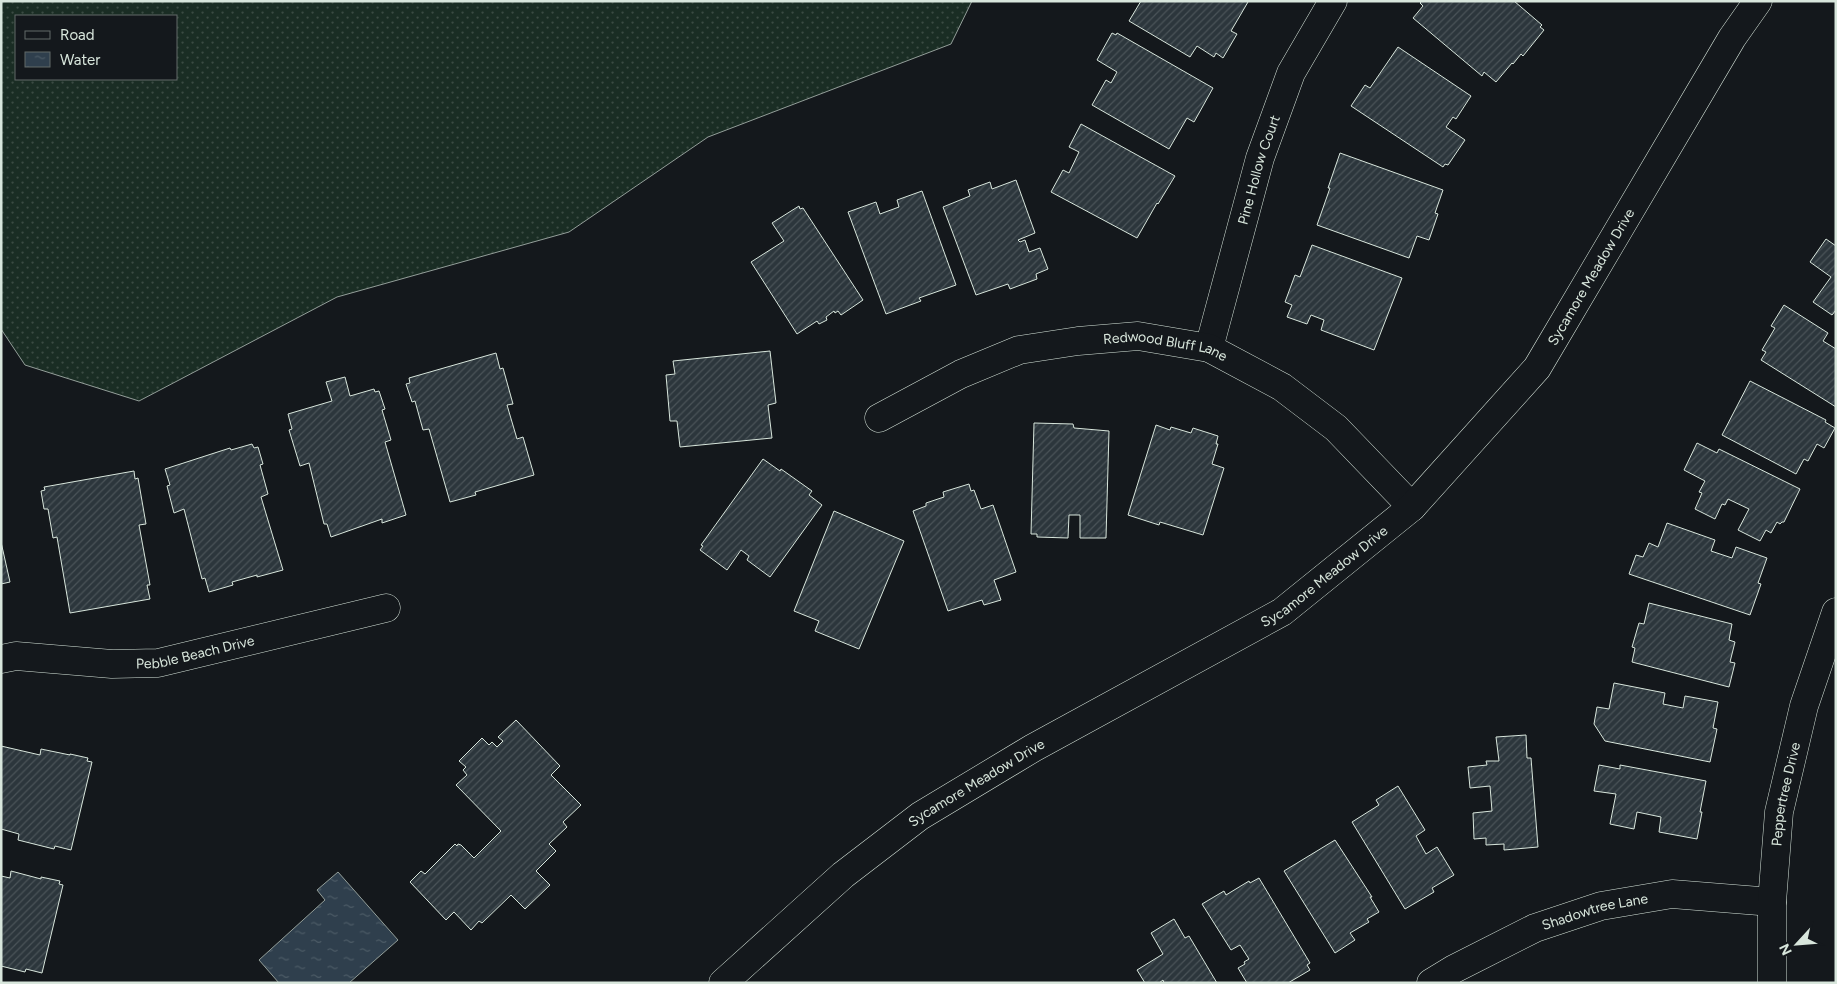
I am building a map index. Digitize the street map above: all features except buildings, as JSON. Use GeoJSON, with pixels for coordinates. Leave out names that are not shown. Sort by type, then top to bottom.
{"type":"FeatureCollection","features":[{"type":"Feature","properties":{"kind":"street","name":"Pine Hollow Court"},"geometry":{"type":"LineString","coordinates":[[1209,348],[1260,158],[1291,73],[1333,1]]}},
{"type":"Feature","properties":{"kind":"street","name":"Sycamore Meadow Drive"},"geometry":{"type":"LineString","coordinates":[[723,983],[843,876],[920,816],[1033,748],[1282,612],[1412,507],[1537,368],[1732,38],[1758,1]]}},
{"type":"Feature","properties":{"kind":"street","name":"Redwood Bluff Lane"},"geometry":{"type":"LineString","coordinates":[[879,418],[961,374],[1019,350],[1078,341],[1138,336],[1209,348],[1282,387],[1336,428],[1412,507]]}},
{"type":"Feature","properties":{"kind":"street","name":"Pebble Beach Drive"},"geometry":{"type":"LineString","coordinates":[[1,659],[16,656],[112,664],[158,663],[386,608]]}},
{"type":"Feature","properties":{"kind":"street","name":"Peppertree Drive"},"geometry":{"type":"LineString","coordinates":[[1772,983],[1772,902],[1779,812],[1804,706],[1836,612]]}},
{"type":"Feature","properties":{"kind":"street","name":"Shadowtree Lane"},"geometry":{"type":"LineString","coordinates":[[1431,983],[1454,968],[1535,928],[1601,906],[1672,894],[1772,902]]}},
{"type":"Feature","properties":{"kind":"green space"},"geometry":{"type":"Polygon","coordinates":[[[1,1],[972,1],[951,44],[708,137],[569,232],[337,297],[139,401],[25,365],[1,329],[1,1]]]}},
{"type":"Feature","properties":{"kind":"water"},"geometry":{"type":"Polygon","coordinates":[[[338,872],[398,940],[349,983],[279,983],[259,960],[325,900],[317,890],[338,872]]]}}]}
